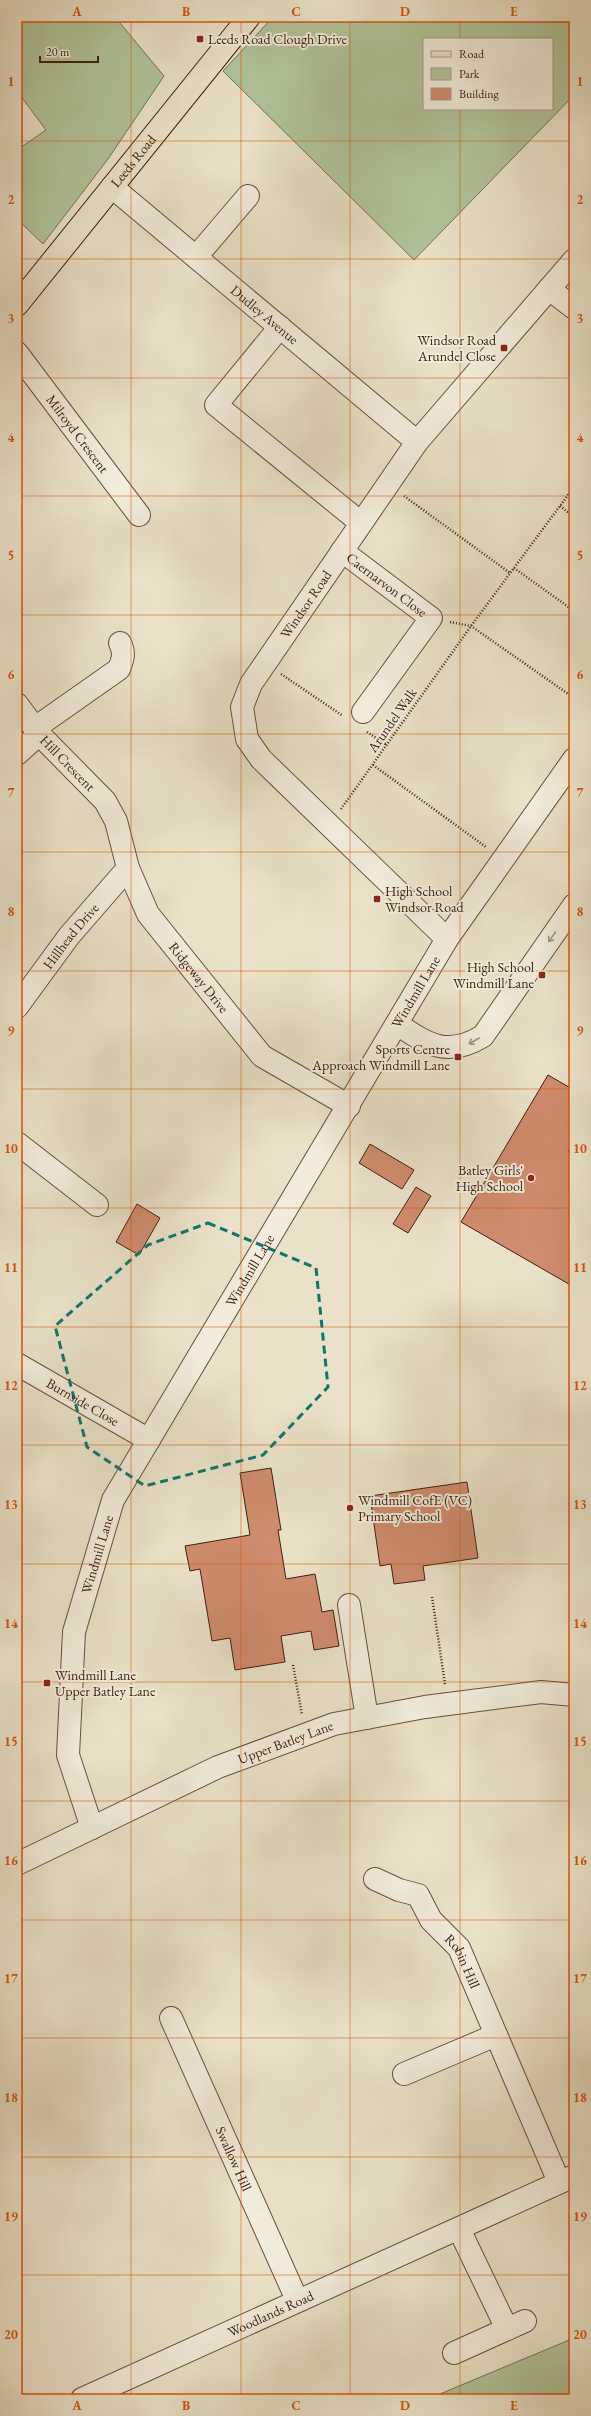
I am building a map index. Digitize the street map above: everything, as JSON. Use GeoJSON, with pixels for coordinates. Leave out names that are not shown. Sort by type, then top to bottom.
{"type":"FeatureCollection","features":[{"type":"Feature","properties":{"kind":"main road","name":"Leeds Road"},"geometry":{"type":"LineString","coordinates":[[17,305],[249,17]]}},
{"type":"Feature","properties":{"kind":"street","name":"Dudley Avenue"},"geometry":{"type":"LineString","coordinates":[[112,187],[417,442]]}},
{"type":"Feature","properties":{"kind":"street"},"geometry":{"type":"LineString","coordinates":[[196,257],[248,196]]}},
{"type":"Feature","properties":{"kind":"street","name":"Windsor Road"},"geometry":{"type":"LineString","coordinates":[[446,939],[261,759],[247,739],[242,707],[251,684],[417,442],[574,260]]}},
{"type":"Feature","properties":{"kind":"street"},"geometry":{"type":"LineString","coordinates":[[549,289],[574,308]]}},
{"type":"Feature","properties":{"kind":"street"},"geometry":{"type":"LineString","coordinates":[[280,327],[216,405],[361,523]]}},
{"type":"Feature","properties":{"kind":"street","name":"Milroyd Crescent"},"geometry":{"type":"LineString","coordinates":[[17,353],[139,515]]}},
{"type":"Feature","properties":{"kind":"street","name":"Caernarvon Close"},"geometry":{"type":"LineString","coordinates":[[342,551],[431,618]]}},
{"type":"Feature","properties":{"kind":"street"},"geometry":{"type":"LineString","coordinates":[[358,720],[431,618]]}},
{"type":"Feature","properties":{"kind":"street"},"geometry":{"type":"LineString","coordinates":[[17,754],[37,731],[119,669],[123,659],[124,650],[120,643]]}},
{"type":"Feature","properties":{"kind":"street","name":"Hill Crescent"},"geometry":{"type":"LineString","coordinates":[[17,704],[37,731],[105,801]]}},
{"type":"Feature","properties":{"kind":"street","name":"Windmill Lane"},"geometry":{"type":"LineString","coordinates":[[92,1828],[68,1755],[74,1632],[113,1500],[349,1106],[446,939],[573,762]]}},
{"type":"Feature","properties":{"kind":"street","name":"Ridgeway Drive"},"geometry":{"type":"LineString","coordinates":[[105,801],[116,821],[128,868],[148,914],[262,1056],[349,1106]]}},
{"type":"Feature","properties":{"kind":"street","name":"Hillhead Drive"},"geometry":{"type":"LineString","coordinates":[[17,1007],[69,936],[128,868]]}},
{"type":"Feature","properties":{"kind":"street"},"geometry":{"type":"LineString","coordinates":[[397,1024],[426,1043],[446,1048],[470,1044],[483,1036],[574,905]]}},
{"type":"Feature","properties":{"kind":"street"},"geometry":{"type":"LineString","coordinates":[[17,1143],[98,1205]]}},
{"type":"Feature","properties":{"kind":"street","name":"Burnside Close"},"geometry":{"type":"LineString","coordinates":[[17,1364],[149,1440]]}},
{"type":"Feature","properties":{"kind":"street"},"geometry":{"type":"LineString","coordinates":[[349,1605],[367,1718]]}},
{"type":"Feature","properties":{"kind":"street","name":"Upper Batley Lane"},"geometry":{"type":"LineString","coordinates":[[17,1864],[218,1767],[334,1724],[448,1704],[541,1692],[574,1695]]}},
{"type":"Feature","properties":{"kind":"street","name":"Robin Hill"},"geometry":{"type":"LineString","coordinates":[[375,1879],[399,1890],[418,1895],[431,1920],[459,1948],[496,2035],[566,2179]]}},
{"type":"Feature","properties":{"kind":"street","name":"Swallow Hill"},"geometry":{"type":"LineString","coordinates":[[171,2018],[298,2300]]}},
{"type":"Feature","properties":{"kind":"street"},"geometry":{"type":"LineString","coordinates":[[404,2074],[496,2035]]}},
{"type":"Feature","properties":{"kind":"street","name":"Woodlands Road"},"geometry":{"type":"LineString","coordinates":[[82,2399],[107,2395],[298,2300],[459,2229],[566,2179]]}},
{"type":"Feature","properties":{"kind":"street"},"geometry":{"type":"LineString","coordinates":[[454,2353],[516,2325],[459,2229]]}},
{"type":"Feature","properties":{"kind":"path"},"geometry":{"type":"LineString","coordinates":[[388,484],[510,573]]}},
{"type":"Feature","properties":{"kind":"path","name":"Arundel Walk"},"geometry":{"type":"LineString","coordinates":[[330,826],[471,626],[574,487]]}},
{"type":"Feature","properties":{"kind":"path"},"geometry":{"type":"LineString","coordinates":[[560,506],[574,517]]}},
{"type":"Feature","properties":{"kind":"path"},"geometry":{"type":"LineString","coordinates":[[514,568],[574,611]]}},
{"type":"Feature","properties":{"kind":"path"},"geometry":{"type":"LineString","coordinates":[[431,618],[471,626],[574,698]]}},
{"type":"Feature","properties":{"kind":"path"},"geometry":{"type":"LineString","coordinates":[[265,663],[358,720],[387,745]]}},
{"type":"Feature","properties":{"kind":"path"},"geometry":{"type":"LineString","coordinates":[[373,765],[503,860]]}},
{"type":"Feature","properties":{"kind":"path"},"geometry":{"type":"LineString","coordinates":[[432,1597],[448,1704]]}},
{"type":"Feature","properties":{"kind":"path"},"geometry":{"type":"LineString","coordinates":[[293,1665],[306,1735]]}},
{"type":"Feature","properties":{"kind":"highlighted area"},"geometry":{"type":"Polygon","coordinates":[[[208,1223],[316,1268],[328,1387],[263,1455],[145,1486],[87,1447],[55,1326],[148,1245],[208,1223]]]}},
{"type":"Feature","properties":{"kind":"green space"},"geometry":{"type":"Polygon","coordinates":[[[17,17],[115,17],[164,76],[108,159],[43,244],[17,219],[17,150],[46,130],[17,91],[17,17]]]}},
{"type":"Feature","properties":{"kind":"green space"},"geometry":{"type":"Polygon","coordinates":[[[273,17],[574,17],[574,95],[414,260],[223,71],[273,17]]]}},
{"type":"Feature","properties":{"kind":"green space"},"geometry":{"type":"Polygon","coordinates":[[[574,2338],[574,2399],[428,2399],[574,2338]]]}},
{"type":"Feature","properties":{"kind":"building","name":"Batley Girls' High School"},"geometry":{"type":"Polygon","coordinates":[[[548,1075],[574,1090],[574,1141],[568,1151],[574,1154],[574,1287],[461,1222],[548,1075]]]}},
{"type":"Feature","properties":{"kind":"building"},"geometry":{"type":"Polygon","coordinates":[[[370,1144],[414,1170],[402,1189],[359,1163],[370,1144]]]}},
{"type":"Feature","properties":{"kind":"building"},"geometry":{"type":"Polygon","coordinates":[[[416,1187],[431,1196],[408,1233],[393,1224],[416,1187]]]}},
{"type":"Feature","properties":{"kind":"building"},"geometry":{"type":"Polygon","coordinates":[[[137,1204],[160,1218],[139,1255],[116,1242],[137,1204]]]}},
{"type":"Feature","properties":{"kind":"building"},"geometry":{"type":"Polygon","coordinates":[[[271,1468],[281,1530],[278,1530],[286,1579],[315,1574],[322,1612],[333,1610],[339,1646],[314,1650],[311,1631],[281,1636],[285,1662],[235,1670],[230,1638],[212,1641],[200,1569],[190,1571],[185,1546],[250,1535],[240,1473],[271,1468]]]}},
{"type":"Feature","properties":{"kind":"building"},"geometry":{"type":"Polygon","coordinates":[[[467,1482],[478,1558],[423,1566],[425,1580],[394,1584],[391,1564],[380,1566],[370,1496],[467,1482]]]}},
{"type":"Feature","properties":{"kind":"place","name":"Leeds Road Clough Drive"},"geometry":{"type":"Point","coordinates":[200,39]}},
{"type":"Feature","properties":{"kind":"place","name":"Windsor Road Arundel Close"},"geometry":{"type":"Point","coordinates":[504,348]}},
{"type":"Feature","properties":{"kind":"place","name":"High School Windsor Road"},"geometry":{"type":"Point","coordinates":[377,899]}},
{"type":"Feature","properties":{"kind":"place","name":"High School Windmill Lane"},"geometry":{"type":"Point","coordinates":[542,975]}},
{"type":"Feature","properties":{"kind":"place","name":"Sports Centre Approach Windmill Lane"},"geometry":{"type":"Point","coordinates":[458,1057]}},
{"type":"Feature","properties":{"kind":"place","name":"Batley Girls' High School"},"geometry":{"type":"Point","coordinates":[531,1178]}},
{"type":"Feature","properties":{"kind":"place","name":"Windmill CofE (VC) Primary School"},"geometry":{"type":"Point","coordinates":[350,1508]}},
{"type":"Feature","properties":{"kind":"place","name":"Windmill Lane Upper Batley Lane"},"geometry":{"type":"Point","coordinates":[47,1683]}}]}
